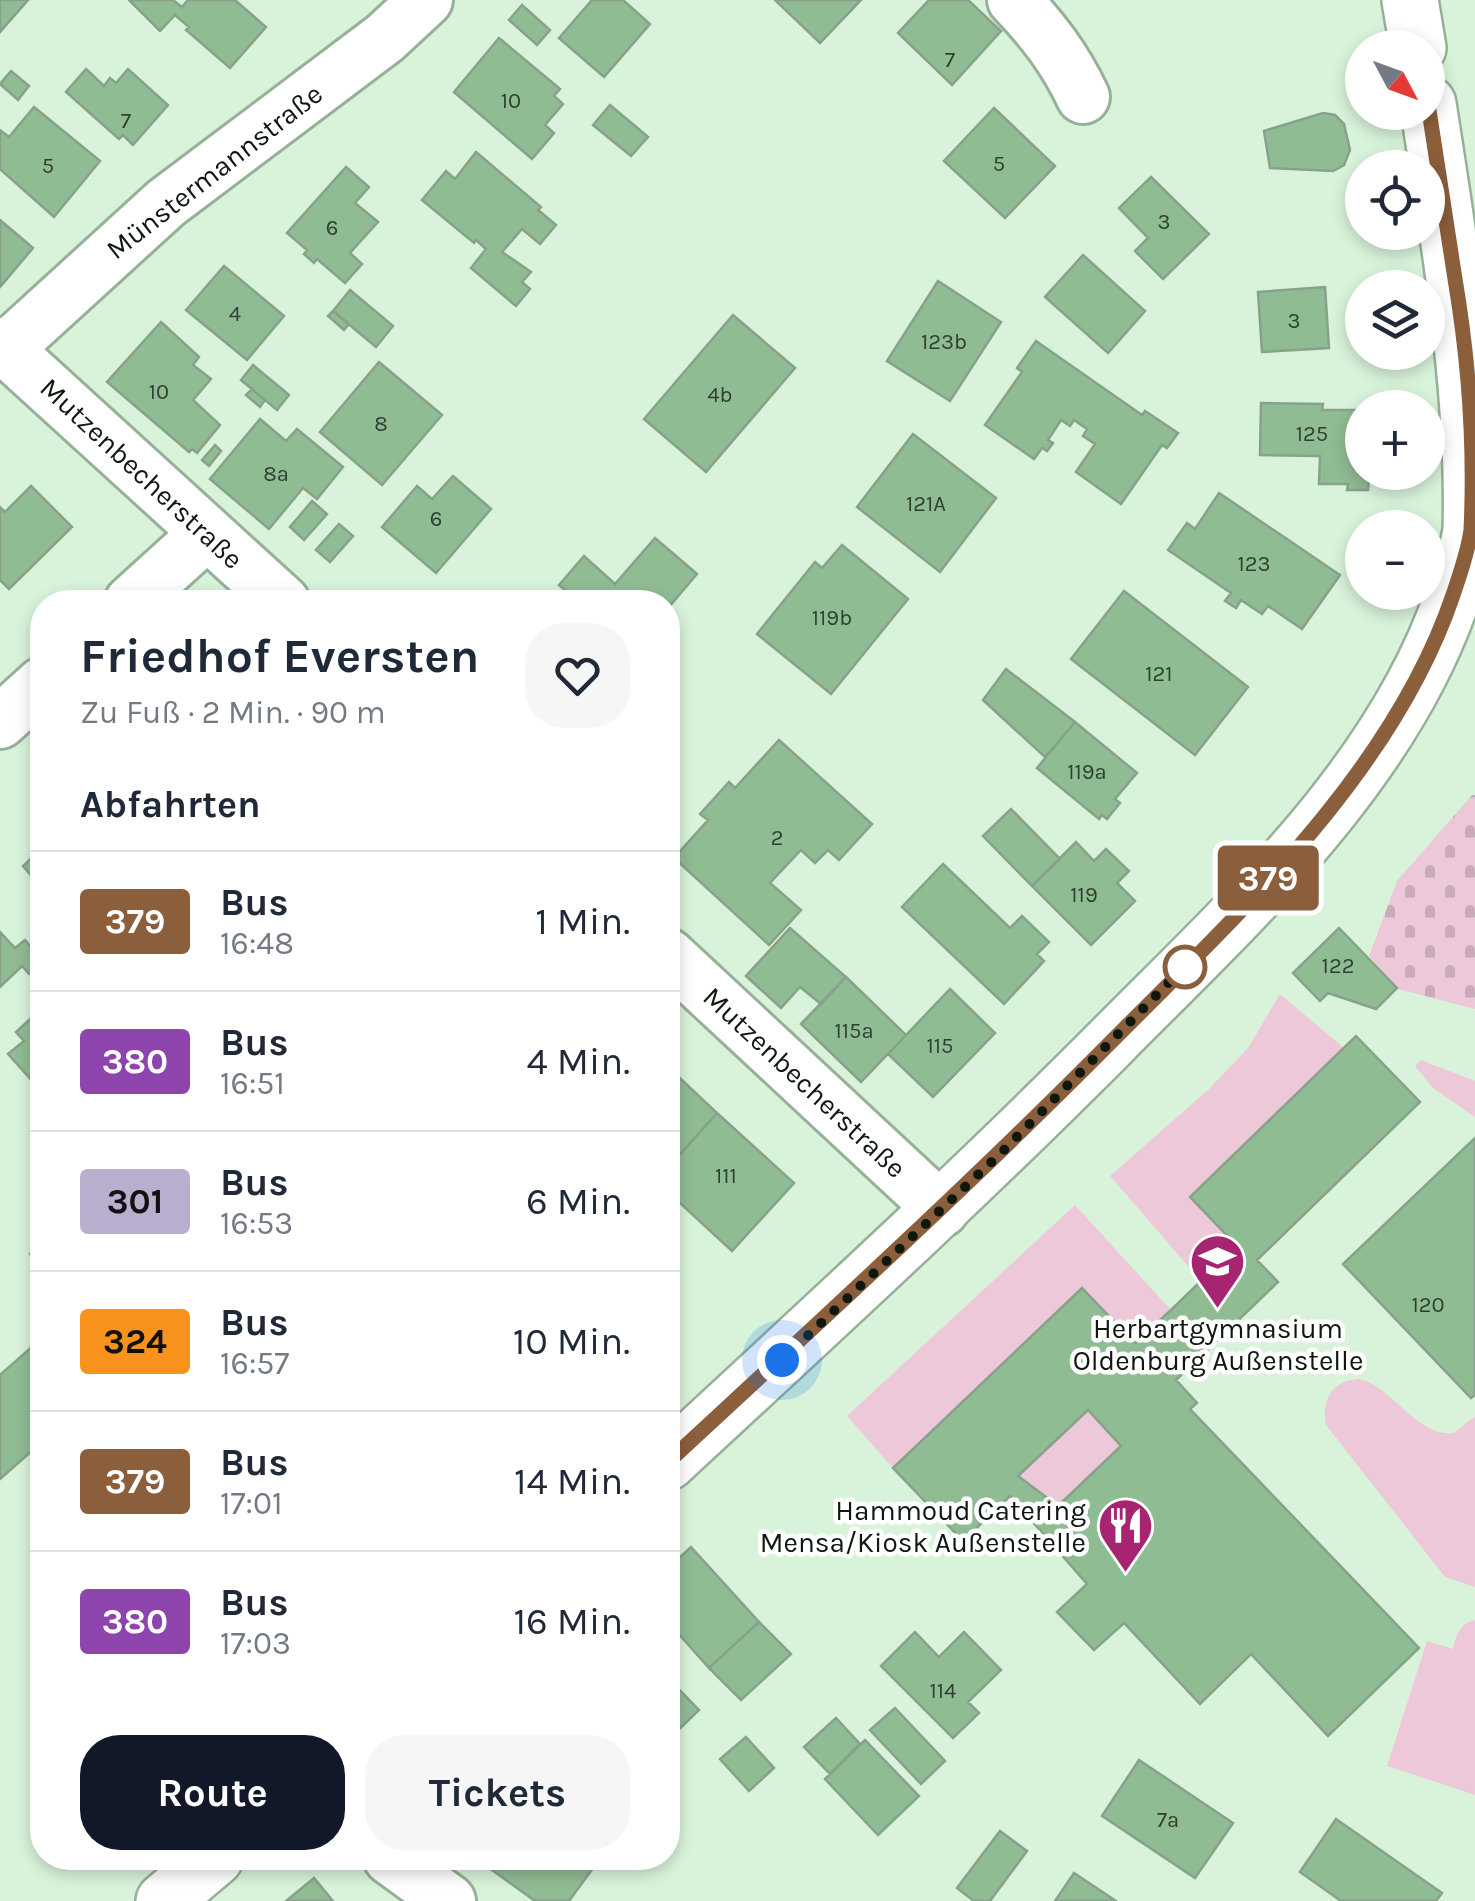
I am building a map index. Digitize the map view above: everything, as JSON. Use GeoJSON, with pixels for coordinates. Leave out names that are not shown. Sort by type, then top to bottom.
{"type":"FeatureCollection","features":[{"type":"Feature","properties":{"kind":"main road"},"geometry":{"type":"LineString","coordinates":[[1410,0],[1415,30]]}},
{"type":"Feature","properties":{"kind":"main road"},"geometry":{"type":"LineString","coordinates":[[680,1451],[942,1210],[1166,987],[1290,854],[1338,796],[1396,714],[1441,630],[1474,532],[1474,389],[1432,130]]}},
{"type":"Feature","properties":{"kind":"main road"},"geometry":{"type":"LineString","coordinates":[[1396,714],[1475,644]]}},
{"type":"Feature","properties":{"kind":"main road"},"geometry":{"type":"LineString","coordinates":[[164,1901],[201,1870]]}},
{"type":"Feature","properties":{"kind":"street","name":"Münstermannstraße"},"geometry":{"type":"LineString","coordinates":[[3,347],[166,203],[384,38],[426,0]]}},
{"type":"Feature","properties":{"kind":"street"},"geometry":{"type":"LineString","coordinates":[[1014,0],[1047,34],[1083,97]]}},
{"type":"Feature","properties":{"kind":"street","name":"Mutzenbecherstraße"},"geometry":{"type":"LineString","coordinates":[[3,347],[270,590]]}},
{"type":"Feature","properties":{"kind":"street"},"geometry":{"type":"LineString","coordinates":[[145,590],[208,533]]}},
{"type":"Feature","properties":{"kind":"street"},"geometry":{"type":"LineString","coordinates":[[0,722],[30,695]]}},
{"type":"Feature","properties":{"kind":"street","name":"Mutzenbecherstraße"},"geometry":{"type":"LineString","coordinates":[[680,966],[942,1210]]}},
{"type":"Feature","properties":{"kind":"street"},"geometry":{"type":"LineString","coordinates":[[406,1870],[449,1901]]}},
{"type":"Feature","properties":{"kind":"green space"},"geometry":{"type":"Polygon","coordinates":[[[1472,795],[1475,1009],[1398,989],[1369,956],[1397,881],[1472,795]]]}},
{"type":"Feature","properties":{"kind":"green space"},"geometry":{"type":"Polygon","coordinates":[[[1280,994],[1344,1048],[1191,1197],[1237,1246],[1201,1281],[1110,1176],[1209,1089],[1248,1048],[1280,994]]]}},
{"type":"Feature","properties":{"kind":"green space"},"geometry":{"type":"Polygon","coordinates":[[[1421,1060],[1475,1081],[1475,1117],[1433,1088],[1415,1066],[1421,1060]]]}},
{"type":"Feature","properties":{"kind":"green space"},"geometry":{"type":"Polygon","coordinates":[[[1075,1205],[1171,1310],[1135,1343],[1082,1289],[893,1468],[847,1416],[1075,1205]]]}},
{"type":"Feature","properties":{"kind":"green space"},"geometry":{"type":"Polygon","coordinates":[[[1360,1379],[1384,1392],[1429,1428],[1441,1432],[1454,1433],[1475,1416],[1475,1587],[1445,1577],[1326,1425],[1325,1407],[1331,1393],[1343,1383],[1360,1379]]]}},
{"type":"Feature","properties":{"kind":"green space"},"geometry":{"type":"Polygon","coordinates":[[[1088,1410],[1121,1446],[1058,1506],[1018,1476],[1088,1410]]]}},
{"type":"Feature","properties":{"kind":"green space"},"geometry":{"type":"Polygon","coordinates":[[[1475,1620],[1475,1795],[1387,1766],[1427,1641],[1453,1649],[1460,1630],[1475,1620]]]}},
{"type":"Feature","properties":{"kind":"building"},"geometry":{"type":"Polygon","coordinates":[[[0,0],[28,0],[0,32],[0,0]]]}},
{"type":"Feature","properties":{"kind":"building"},"geometry":{"type":"Polygon","coordinates":[[[129,0],[173,0],[182,7],[188,0],[235,0],[266,27],[230,68],[186,30],[189,27],[175,15],[160,31],[129,0]]]}},
{"type":"Feature","properties":{"kind":"building"},"geometry":{"type":"Polygon","coordinates":[[[592,0],[623,0],[650,24],[604,77],[559,38],[592,0]]]}},
{"type":"Feature","properties":{"kind":"building"},"geometry":{"type":"Polygon","coordinates":[[[775,0],[861,0],[820,43],[775,0]]]}},
{"type":"Feature","properties":{"kind":"building"},"geometry":{"type":"Polygon","coordinates":[[[929,0],[968,0],[1001,31],[952,85],[898,33],[929,0]]]}},
{"type":"Feature","properties":{"kind":"building"},"geometry":{"type":"Polygon","coordinates":[[[522,5],[550,30],[537,45],[509,20],[522,5]]]}},
{"type":"Feature","properties":{"kind":"building"},"geometry":{"type":"Polygon","coordinates":[[[499,38],[560,89],[554,96],[563,104],[545,125],[554,133],[532,159],[454,92],[499,38]]]}},
{"type":"Feature","properties":{"kind":"building"},"geometry":{"type":"Polygon","coordinates":[[[86,69],[104,86],[110,78],[116,83],[128,69],[168,105],[133,145],[123,135],[119,139],[66,92],[86,69]]]}},
{"type":"Feature","properties":{"kind":"building"},"geometry":{"type":"Polygon","coordinates":[[[11,71],[29,86],[18,100],[0,84],[11,71]]]}},
{"type":"Feature","properties":{"kind":"building"},"geometry":{"type":"Polygon","coordinates":[[[610,105],[648,137],[631,156],[593,125],[610,105]]]}},
{"type":"Feature","properties":{"kind":"building"},"geometry":{"type":"Polygon","coordinates":[[[34,107],[100,161],[54,217],[0,169],[0,130],[9,137],[34,107]]]}},
{"type":"Feature","properties":{"kind":"building"},"geometry":{"type":"Polygon","coordinates":[[[994,108],[1055,166],[1005,218],[944,161],[994,108]]]}},
{"type":"Feature","properties":{"kind":"building"},"geometry":{"type":"Polygon","coordinates":[[[1323,113],[1335,115],[1344,124],[1350,150],[1345,150],[1344,165],[1333,171],[1270,168],[1264,131],[1323,113]]]}},
{"type":"Feature","properties":{"kind":"building"},"geometry":{"type":"Polygon","coordinates":[[[476,152],[541,207],[538,210],[556,225],[540,244],[522,229],[502,252],[531,272],[522,282],[530,289],[516,306],[471,268],[486,249],[422,200],[446,171],[455,179],[476,152]]]}},
{"type":"Feature","properties":{"kind":"building"},"geometry":{"type":"Polygon","coordinates":[[[346,167],[369,187],[355,203],[378,222],[350,253],[362,264],[345,283],[317,259],[314,263],[304,254],[307,250],[287,233],[346,167]]]}},
{"type":"Feature","properties":{"kind":"building"},"geometry":{"type":"Polygon","coordinates":[[[1151,177],[1209,234],[1163,279],[1135,251],[1148,238],[1119,208],[1151,177]]]}},
{"type":"Feature","properties":{"kind":"building"},"geometry":{"type":"Polygon","coordinates":[[[0,220],[33,248],[0,287],[0,220]]]}},
{"type":"Feature","properties":{"kind":"building"},"geometry":{"type":"Polygon","coordinates":[[[1083,255],[1145,311],[1108,353],[1045,297],[1083,255]]]}},
{"type":"Feature","properties":{"kind":"building"},"geometry":{"type":"Polygon","coordinates":[[[224,266],[284,316],[247,360],[186,310],[224,266]]]}},
{"type":"Feature","properties":{"kind":"building"},"geometry":{"type":"Polygon","coordinates":[[[938,281],[1001,322],[950,401],[887,361],[938,281]]]}},
{"type":"Feature","properties":{"kind":"building"},"geometry":{"type":"Polygon","coordinates":[[[1325,287],[1329,348],[1262,352],[1258,292],[1325,287]]]}},
{"type":"Feature","properties":{"kind":"building"},"geometry":{"type":"Polygon","coordinates":[[[350,290],[393,326],[376,347],[333,311],[350,290]]]}},
{"type":"Feature","properties":{"kind":"building"},"geometry":{"type":"Polygon","coordinates":[[[333,311],[349,324],[344,330],[328,316],[333,311]]]}},
{"type":"Feature","properties":{"kind":"building"},"geometry":{"type":"Polygon","coordinates":[[[733,315],[795,368],[706,472],[644,419],[733,315]]]}},
{"type":"Feature","properties":{"kind":"building"},"geometry":{"type":"Polygon","coordinates":[[[161,322],[199,357],[193,365],[211,379],[193,400],[220,425],[197,453],[192,449],[189,452],[107,382],[161,322]]]}},
{"type":"Feature","properties":{"kind":"building"},"geometry":{"type":"Polygon","coordinates":[[[1036,341],[1142,415],[1145,411],[1178,433],[1167,448],[1162,445],[1121,504],[1076,472],[1095,444],[1083,436],[1087,429],[1074,420],[1070,426],[1061,420],[1048,440],[1053,443],[1047,451],[1042,448],[1034,459],[985,425],[1022,372],[1017,368],[1036,341]]]}},
{"type":"Feature","properties":{"kind":"building"},"geometry":{"type":"Polygon","coordinates":[[[379,362],[442,415],[382,485],[320,432],[379,362]]]}},
{"type":"Feature","properties":{"kind":"building"},"geometry":{"type":"Polygon","coordinates":[[[253,365],[289,395],[277,410],[241,380],[253,365]]]}},
{"type":"Feature","properties":{"kind":"building"},"geometry":{"type":"Polygon","coordinates":[[[252,389],[265,400],[260,407],[246,395],[252,389]]]}},
{"type":"Feature","properties":{"kind":"building"},"geometry":{"type":"Polygon","coordinates":[[[1261,403],[1323,404],[1322,410],[1345,410],[1345,484],[1319,484],[1320,456],[1260,455],[1261,403]]]}},
{"type":"Feature","properties":{"kind":"building"},"geometry":{"type":"Polygon","coordinates":[[[260,419],[286,441],[297,429],[343,467],[317,499],[303,488],[269,529],[210,479],[260,419]]]}},
{"type":"Feature","properties":{"kind":"building"},"geometry":{"type":"Polygon","coordinates":[[[913,434],[996,498],[940,572],[857,507],[913,434]]]}},
{"type":"Feature","properties":{"kind":"building"},"geometry":{"type":"Polygon","coordinates":[[[215,445],[221,451],[209,466],[202,460],[215,445]]]}},
{"type":"Feature","properties":{"kind":"building"},"geometry":{"type":"Polygon","coordinates":[[[453,476],[491,509],[436,573],[382,527],[417,486],[432,499],[453,476]]]}},
{"type":"Feature","properties":{"kind":"building"},"geometry":{"type":"Polygon","coordinates":[[[31,486],[72,527],[9,589],[0,580],[0,507],[5,512],[31,486]]]}},
{"type":"Feature","properties":{"kind":"building"},"geometry":{"type":"Polygon","coordinates":[[[1219,493],[1340,575],[1302,629],[1268,606],[1262,614],[1241,600],[1236,608],[1225,601],[1231,593],[1168,550],[1187,523],[1195,529],[1219,493]]]}},
{"type":"Feature","properties":{"kind":"building"},"geometry":{"type":"Polygon","coordinates":[[[312,501],[327,514],[304,540],[290,527],[312,501]]]}},
{"type":"Feature","properties":{"kind":"building"},"geometry":{"type":"Polygon","coordinates":[[[339,524],[353,536],[330,562],[316,550],[339,524]]]}},
{"type":"Feature","properties":{"kind":"building"},"geometry":{"type":"Polygon","coordinates":[[[655,538],[697,574],[680,594],[680,590],[565,590],[559,585],[584,556],[615,584],[655,538]]]}},
{"type":"Feature","properties":{"kind":"building"},"geometry":{"type":"Polygon","coordinates":[[[842,545],[908,599],[831,694],[757,634],[815,562],[822,568],[842,545]]]}},
{"type":"Feature","properties":{"kind":"building"},"geometry":{"type":"Polygon","coordinates":[[[1124,591],[1248,687],[1195,755],[1071,659],[1124,591]]]}},
{"type":"Feature","properties":{"kind":"building"},"geometry":{"type":"Polygon","coordinates":[[[1006,669],[1075,722],[1045,757],[983,700],[1006,669]]]}},
{"type":"Feature","properties":{"kind":"building"},"geometry":{"type":"Polygon","coordinates":[[[1075,722],[1137,773],[1115,799],[1120,803],[1107,819],[1102,815],[1099,819],[1037,768],[1075,722]]]}},
{"type":"Feature","properties":{"kind":"building"},"geometry":{"type":"Polygon","coordinates":[[[779,740],[872,824],[839,860],[828,850],[815,863],[801,850],[770,883],[801,910],[769,945],[680,863],[680,851],[708,820],[700,814],[729,782],[735,788],[779,740]]]}},
{"type":"Feature","properties":{"kind":"building"},"geometry":{"type":"Polygon","coordinates":[[[1011,809],[1060,859],[1032,886],[983,836],[1011,809]]]}},
{"type":"Feature","properties":{"kind":"building"},"geometry":{"type":"Polygon","coordinates":[[[1076,842],[1094,861],[1106,849],[1129,871],[1117,883],[1135,901],[1091,945],[1032,886],[1076,842]]]}},
{"type":"Feature","properties":{"kind":"building"},"geometry":{"type":"Polygon","coordinates":[[[943,864],[1010,928],[1022,916],[1049,942],[1037,954],[1044,961],[1004,1004],[902,907],[943,864]]]}},
{"type":"Feature","properties":{"kind":"building"},"geometry":{"type":"Polygon","coordinates":[[[790,928],[846,977],[821,1004],[800,987],[781,1008],[746,976],[790,928]]]}},
{"type":"Feature","properties":{"kind":"building"},"geometry":{"type":"Polygon","coordinates":[[[1339,928],[1397,988],[1376,1009],[1328,993],[1320,1001],[1293,973],[1339,928]]]}},
{"type":"Feature","properties":{"kind":"building"},"geometry":{"type":"Polygon","coordinates":[[[0,932],[15,948],[25,940],[30,946],[30,973],[22,966],[0,987],[0,932]]]}},
{"type":"Feature","properties":{"kind":"building"},"geometry":{"type":"Polygon","coordinates":[[[846,977],[906,1035],[861,1082],[801,1024],[846,977]]]}},
{"type":"Feature","properties":{"kind":"building"},"geometry":{"type":"Polygon","coordinates":[[[950,989],[995,1033],[933,1097],[888,1054],[950,989]]]}},
{"type":"Feature","properties":{"kind":"building"},"geometry":{"type":"Polygon","coordinates":[[[30,1019],[30,1079],[8,1054],[24,1041],[16,1032],[30,1019]]]}},
{"type":"Feature","properties":{"kind":"building"},"geometry":{"type":"Polygon","coordinates":[[[1356,1036],[1420,1102],[1257,1260],[1278,1282],[1176,1380],[1197,1403],[1190,1409],[1419,1648],[1328,1736],[1251,1654],[1200,1704],[1124,1623],[1094,1650],[1057,1612],[1087,1584],[1010,1496],[963,1541],[893,1468],[1082,1288],[1135,1343],[1237,1246],[1190,1197],[1356,1036]],[[1088,1410],[1018,1476],[1058,1506],[1121,1446],[1088,1410]]]}},
{"type":"Feature","properties":{"kind":"building"},"geometry":{"type":"Polygon","coordinates":[[[680,1078],[717,1113],[680,1154],[680,1078]]]}},
{"type":"Feature","properties":{"kind":"building"},"geometry":{"type":"Polygon","coordinates":[[[717,1113],[794,1183],[732,1251],[680,1203],[680,1155],[717,1113]]]}},
{"type":"Feature","properties":{"kind":"building"},"geometry":{"type":"Polygon","coordinates":[[[1475,1138],[1475,1395],[1471,1398],[1343,1264],[1475,1138]]]}},
{"type":"Feature","properties":{"kind":"building"},"geometry":{"type":"Polygon","coordinates":[[[30,1349],[30,1453],[0,1479],[0,1375],[30,1349]]]}},
{"type":"Feature","properties":{"kind":"building"},"geometry":{"type":"Polygon","coordinates":[[[691,1547],[759,1622],[709,1668],[680,1635],[680,1557],[691,1547]]]}},
{"type":"Feature","properties":{"kind":"building"},"geometry":{"type":"Polygon","coordinates":[[[759,1622],[791,1654],[741,1700],[709,1668],[759,1622]]]}},
{"type":"Feature","properties":{"kind":"building"},"geometry":{"type":"Polygon","coordinates":[[[915,1632],[939,1657],[964,1632],[1001,1670],[968,1702],[979,1713],[953,1738],[881,1666],[915,1632]]]}},
{"type":"Feature","properties":{"kind":"building"},"geometry":{"type":"Polygon","coordinates":[[[680,1690],[699,1710],[680,1728],[680,1690]]]}},
{"type":"Feature","properties":{"kind":"building"},"geometry":{"type":"Polygon","coordinates":[[[895,1708],[945,1761],[921,1784],[870,1730],[895,1708]]]}},
{"type":"Feature","properties":{"kind":"building"},"geometry":{"type":"Polygon","coordinates":[[[836,1718],[860,1744],[830,1774],[804,1747],[836,1718]]]}},
{"type":"Feature","properties":{"kind":"building"},"geometry":{"type":"Polygon","coordinates":[[[746,1737],[774,1768],[749,1791],[720,1759],[746,1737]]]}},
{"type":"Feature","properties":{"kind":"building"},"geometry":{"type":"Polygon","coordinates":[[[865,1740],[919,1796],[878,1835],[825,1779],[865,1740]]]}},
{"type":"Feature","properties":{"kind":"building"},"geometry":{"type":"Polygon","coordinates":[[[1139,1760],[1233,1823],[1195,1878],[1102,1816],[1139,1760]]]}},
{"type":"Feature","properties":{"kind":"building"},"geometry":{"type":"Polygon","coordinates":[[[1336,1819],[1442,1893],[1436,1901],[1341,1901],[1300,1872],[1336,1819]]]}},
{"type":"Feature","properties":{"kind":"building"},"geometry":{"type":"Polygon","coordinates":[[[1000,1831],[1027,1851],[990,1901],[974,1901],[957,1888],[1000,1831]]]}},
{"type":"Feature","properties":{"kind":"building"},"geometry":{"type":"Polygon","coordinates":[[[492,1870],[592,1870],[569,1901],[535,1901],[492,1870]]]}},
{"type":"Feature","properties":{"kind":"building"},"geometry":{"type":"Polygon","coordinates":[[[1074,1873],[1116,1901],[1055,1901],[1074,1873]]]}},
{"type":"Feature","properties":{"kind":"building"},"geometry":{"type":"Polygon","coordinates":[[[314,1878],[333,1901],[286,1901],[314,1878]]]}},
{"type":"Feature","properties":{"kind":"bus line","name":"379"},"geometry":{"type":"LineString","coordinates":[[680,1451],[942,1210],[1166,987],[1316,824],[1396,714],[1441,630],[1471,532],[1475,458],[1472,388],[1432,130]]}},
{"type":"Feature","properties":{"kind":"place","name":"Herbartgymnasium Oldenburg Außenstelle"},"geometry":{"type":"Point","coordinates":[1218,1311]}},
{"type":"Feature","properties":{"kind":"place","name":"Hammoud Catering Mensa/Kiosk Außenstelle"},"geometry":{"type":"Point","coordinates":[1125,1575]}},
{"type":"Feature","properties":{"kind":"route"},"geometry":{"type":"LineString","coordinates":[[782,1360],[1002,1152],[1191,960],[1185,967]]}}]}
